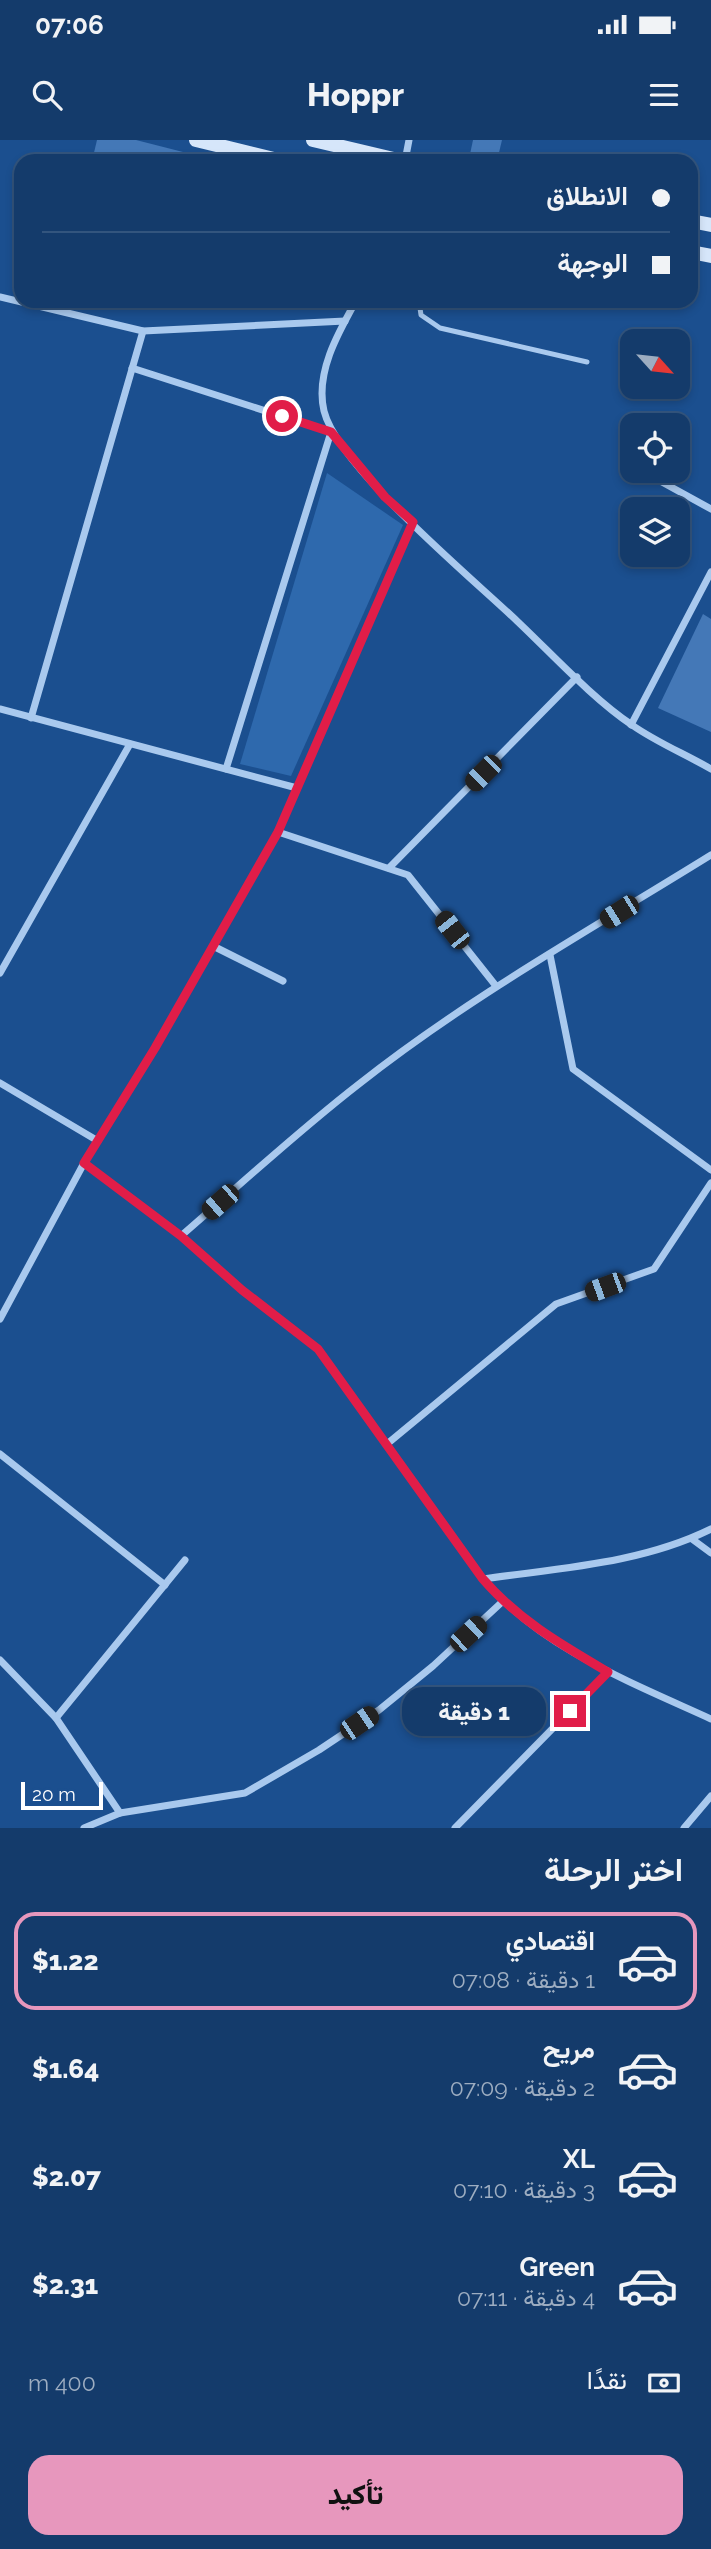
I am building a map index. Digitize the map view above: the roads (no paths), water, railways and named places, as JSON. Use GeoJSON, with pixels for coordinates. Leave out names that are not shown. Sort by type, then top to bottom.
{"type":"FeatureCollection","features":[{"type":"Feature","properties":{"kind":"main road"},"geometry":{"type":"LineString","coordinates":[[196,140],[253,154]]}},
{"type":"Feature","properties":{"kind":"main road"},"geometry":{"type":"LineString","coordinates":[[313,140],[374,154]]}},
{"type":"Feature","properties":{"kind":"street"},"geometry":{"type":"LineString","coordinates":[[46,308],[142,331],[345,321]]}},
{"type":"Feature","properties":{"kind":"street"},"geometry":{"type":"LineString","coordinates":[[352,308],[334,344],[323,390],[324,410],[331,432],[385,497],[631,725],[711,769]]}},
{"type":"Feature","properties":{"kind":"street"},"geometry":{"type":"LineString","coordinates":[[32,718],[142,331]]}},
{"type":"Feature","properties":{"kind":"street"},"geometry":{"type":"LineString","coordinates":[[132,368],[331,432]]}},
{"type":"Feature","properties":{"kind":"street"},"geometry":{"type":"LineString","coordinates":[[226,769],[331,432]]}},
{"type":"Feature","properties":{"kind":"street"},"geometry":{"type":"LineString","coordinates":[[664,483],[711,509]]}},
{"type":"Feature","properties":{"kind":"street"},"geometry":{"type":"LineString","coordinates":[[0,1319],[84,1163],[278,832],[413,522]]}},
{"type":"Feature","properties":{"kind":"street"},"geometry":{"type":"LineString","coordinates":[[631,725],[711,572]]}},
{"type":"Feature","properties":{"kind":"street"},"geometry":{"type":"LineString","coordinates":[[388,868],[577,677]]}},
{"type":"Feature","properties":{"kind":"street"},"geometry":{"type":"LineString","coordinates":[[0,709],[297,788]]}},
{"type":"Feature","properties":{"kind":"street"},"geometry":{"type":"LineString","coordinates":[[0,973],[130,744]]}},
{"type":"Feature","properties":{"kind":"street"},"geometry":{"type":"LineString","coordinates":[[278,832],[408,875],[496,985]]}},
{"type":"Feature","properties":{"kind":"street"},"geometry":{"type":"LineString","coordinates":[[181,1236],[359,1083],[496,985],[550,955],[711,855]]}},
{"type":"Feature","properties":{"kind":"street"},"geometry":{"type":"LineString","coordinates":[[213,946],[283,981]]}},
{"type":"Feature","properties":{"kind":"street"},"geometry":{"type":"LineString","coordinates":[[550,955],[573,1069],[711,1170]]}},
{"type":"Feature","properties":{"kind":"street"},"geometry":{"type":"LineString","coordinates":[[1,1087],[98,1141]]}},
{"type":"Feature","properties":{"kind":"street"},"geometry":{"type":"LineString","coordinates":[[84,1163],[181,1236],[242,1290],[318,1349],[502,1602],[559,1644],[608,1672],[711,1719]]}},
{"type":"Feature","properties":{"kind":"street"},"geometry":{"type":"LineString","coordinates":[[387,1444],[556,1304],[654,1269],[711,1183]]}},
{"type":"Feature","properties":{"kind":"street"},"geometry":{"type":"LineString","coordinates":[[0,1454],[165,1585]]}},
{"type":"Feature","properties":{"kind":"street"},"geometry":{"type":"LineString","coordinates":[[482,1578],[629,1557],[692,1539],[711,1530]]}},
{"type":"Feature","properties":{"kind":"street"},"geometry":{"type":"LineString","coordinates":[[692,1539],[711,1553]]}},
{"type":"Feature","properties":{"kind":"street"},"geometry":{"type":"LineString","coordinates":[[56,1718],[186,1560]]}},
{"type":"Feature","properties":{"kind":"street"},"geometry":{"type":"LineString","coordinates":[[84,1828],[120,1812],[245,1793],[319,1750],[379,1710],[433,1666],[502,1602]]}},
{"type":"Feature","properties":{"kind":"street"},"geometry":{"type":"LineString","coordinates":[[0,1660],[56,1718],[120,1812]]}},
{"type":"Feature","properties":{"kind":"street"},"geometry":{"type":"LineString","coordinates":[[455,1828],[608,1672]]}},
{"type":"Feature","properties":{"kind":"street"},"geometry":{"type":"LineString","coordinates":[[684,1828],[711,1797]]}},
{"type":"Feature","properties":{"kind":"lane"},"geometry":{"type":"LineString","coordinates":[[420,308],[421,314],[440,328],[587,362]]}}]}
